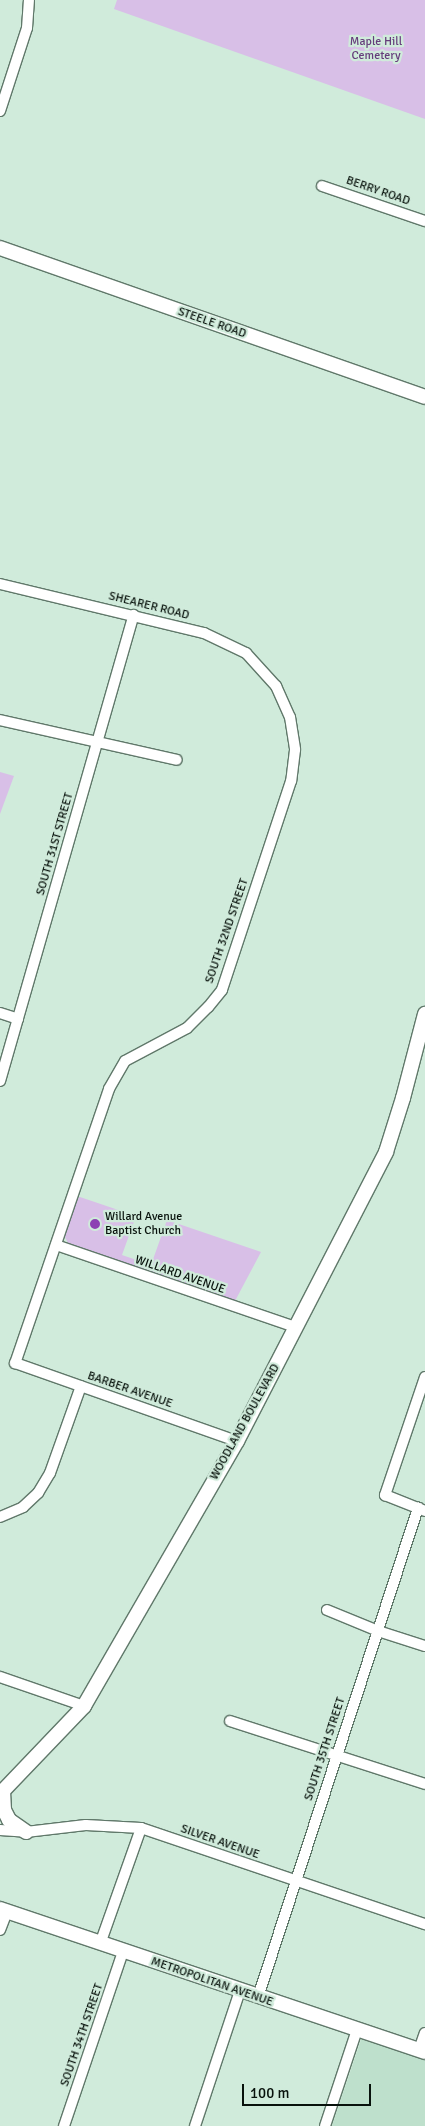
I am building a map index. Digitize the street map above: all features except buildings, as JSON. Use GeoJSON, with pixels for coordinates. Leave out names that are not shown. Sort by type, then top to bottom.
{"type":"FeatureCollection","features":[{"type":"Feature","properties":{"kind":"street"},"geometry":{"type":"LineString","coordinates":[[0,111],[27,28],[29,0]]}},
{"type":"Feature","properties":{"kind":"street","name":"BERRY ROAD"},"geometry":{"type":"LineString","coordinates":[[322,186],[425,222]]}},
{"type":"Feature","properties":{"kind":"street","name":"STEELE ROAD"},"geometry":{"type":"LineString","coordinates":[[0,248],[425,397]]}},
{"type":"Feature","properties":{"kind":"street","name":"SHEARER ROAD"},"geometry":{"type":"LineString","coordinates":[[0,584],[204,633],[246,654],[276,686]]}},
{"type":"Feature","properties":{"kind":"street","name":"SOUTH 31ST STREET"},"geometry":{"type":"LineString","coordinates":[[0,1081],[134,615]]}},
{"type":"Feature","properties":{"kind":"street","name":"SOUTH 32ND STREET"},"geometry":{"type":"LineString","coordinates":[[15,1363],[102,1105],[125,1061],[187,1028],[222,990],[291,781],[295,750],[290,716],[276,686]]}},
{"type":"Feature","properties":{"kind":"street"},"geometry":{"type":"LineString","coordinates":[[0,720],[177,760]]}},
{"type":"Feature","properties":{"kind":"street"},"geometry":{"type":"LineString","coordinates":[[0,1013],[18,1019]]}},
{"type":"Feature","properties":{"kind":"street","name":"WOODLAND BOULEVARD"},"geometry":{"type":"LineString","coordinates":[[1,1792],[84,1706],[237,1441],[389,1144],[425,1014]]}},
{"type":"Feature","properties":{"kind":"street","name":"WILLARD AVENUE"},"geometry":{"type":"LineString","coordinates":[[56,1245],[296,1327]]}},
{"type":"Feature","properties":{"kind":"street","name":"BARBER AVENUE"},"geometry":{"type":"LineString","coordinates":[[15,1363],[237,1441]]}},
{"type":"Feature","properties":{"kind":"street"},"geometry":{"type":"LineString","coordinates":[[421,1509],[384,1495],[425,1377]]}},
{"type":"Feature","properties":{"kind":"street"},"geometry":{"type":"LineString","coordinates":[[0,1517],[23,1507],[38,1493],[50,1473],[81,1386]]}},
{"type":"Feature","properties":{"kind":"street","name":"SOUTH 35TH STREET"},"geometry":{"type":"LineString","coordinates":[[258,1997],[336,1755],[421,1509]]}},
{"type":"Feature","properties":{"kind":"street"},"geometry":{"type":"LineString","coordinates":[[328,1610],[378,1631],[425,1646]]}},
{"type":"Feature","properties":{"kind":"street"},"geometry":{"type":"LineString","coordinates":[[0,1676],[84,1706]]}},
{"type":"Feature","properties":{"kind":"street"},"geometry":{"type":"LineString","coordinates":[[230,1721],[425,1784]]}},
{"type":"Feature","properties":{"kind":"street"},"geometry":{"type":"LineString","coordinates":[[1,1792],[4,1810],[9,1820],[26,1832]]}},
{"type":"Feature","properties":{"kind":"street","name":"SILVER AVENUE"},"geometry":{"type":"LineString","coordinates":[[0,1830],[26,1832],[86,1825],[141,1828],[425,1924]]}},
{"type":"Feature","properties":{"kind":"street"},"geometry":{"type":"LineString","coordinates":[[100,1944],[141,1828]]}},
{"type":"Feature","properties":{"kind":"street"},"geometry":{"type":"LineString","coordinates":[[0,1930],[3,1911]]}},
{"type":"Feature","properties":{"kind":"street","name":"METROPOLITAN AVENUE"},"geometry":{"type":"LineString","coordinates":[[3,1911],[422,2051]]}},
{"type":"Feature","properties":{"kind":"street","name":"SOUTH 34TH STREET"},"geometry":{"type":"LineString","coordinates":[[64,2126],[123,1952]]}},
{"type":"Feature","properties":{"kind":"street"},"geometry":{"type":"LineString","coordinates":[[194,2126],[240,1991]]}},
{"type":"Feature","properties":{"kind":"street"},"geometry":{"type":"LineString","coordinates":[[325,2126],[357,2030]]}},
{"type":"Feature","properties":{"kind":"street"},"geometry":{"type":"LineString","coordinates":[[422,2051],[425,2033]]}},
{"type":"Feature","properties":{"kind":"shaded area"},"geometry":{"type":"Polygon","coordinates":[[[364,2037],[425,2057],[425,2126],[332,2126],[361,2040],[364,2037]]]}},
{"type":"Feature","properties":{"kind":"green space","name":"Maple Hill Cemetery"},"geometry":{"type":"Polygon","coordinates":[[[117,0],[425,0],[425,119],[114,9],[117,0]]]}},
{"type":"Feature","properties":{"kind":"green space"},"geometry":{"type":"Polygon","coordinates":[[[0,772],[14,776],[0,814],[0,772]]]}},
{"type":"Feature","properties":{"kind":"green space"},"geometry":{"type":"Polygon","coordinates":[[[80,1197],[136,1216],[122,1255],[151,1265],[167,1220],[261,1252],[235,1301],[68,1243],[64,1235],[77,1198],[80,1197]]]}},
{"type":"Feature","properties":{"kind":"place","name":"Willard Avenue Baptist Church"},"geometry":{"type":"Point","coordinates":[95,1224]}}]}
